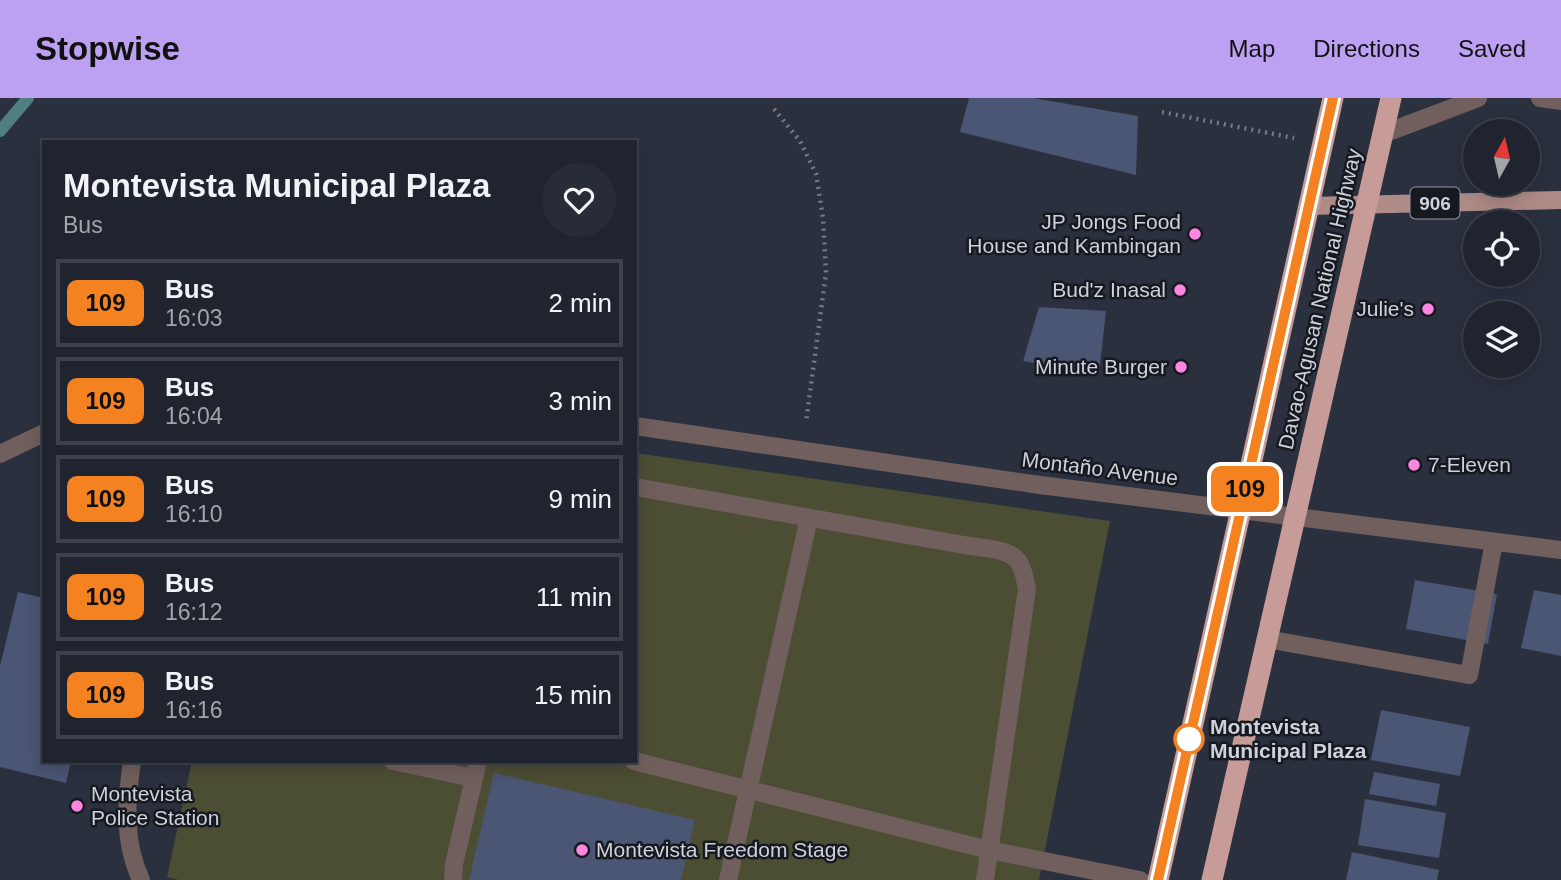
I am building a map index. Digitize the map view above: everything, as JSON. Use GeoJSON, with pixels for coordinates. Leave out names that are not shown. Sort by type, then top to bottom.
{"type":"FeatureCollection","features":[{"type":"Feature","properties":{"kind":"highway","name":"Davao-Agusan National Highway"},"geometry":{"type":"LineString","coordinates":[[1158,880],[1333,98]]}},
{"type":"Feature","properties":{"kind":"highway","name":"Davao-Agusan National Highway"},"geometry":{"type":"LineString","coordinates":[[1212,880],[1391,98]]}},
{"type":"Feature","properties":{"kind":"main road","name":"906"},"geometry":{"type":"LineString","coordinates":[[1308,206],[1561,200]]}},
{"type":"Feature","properties":{"kind":"street"},"geometry":{"type":"LineString","coordinates":[[1383,134],[1478,98]]}},
{"type":"Feature","properties":{"kind":"street"},"geometry":{"type":"LineString","coordinates":[[1540,98],[1561,101]]}},
{"type":"Feature","properties":{"kind":"street","name":"Montaño Avenue"},"geometry":{"type":"LineString","coordinates":[[637,426],[1040,485],[1561,550]]}},
{"type":"Feature","properties":{"kind":"street"},"geometry":{"type":"LineString","coordinates":[[0,454],[42,434]]}},
{"type":"Feature","properties":{"kind":"street"},"geometry":{"type":"LineString","coordinates":[[637,487],[964,545],[1005,553],[1017,559],[1023,570],[1027,589],[985,880]]}},
{"type":"Feature","properties":{"kind":"street"},"geometry":{"type":"LineString","coordinates":[[728,880],[809,518]]}},
{"type":"Feature","properties":{"kind":"street"},"geometry":{"type":"LineString","coordinates":[[1267,639],[1469,675],[1494,542]]}},
{"type":"Feature","properties":{"kind":"street"},"geometry":{"type":"LineString","coordinates":[[637,762],[989,850],[1140,880]]}},
{"type":"Feature","properties":{"kind":"street"},"geometry":{"type":"LineString","coordinates":[[132,763],[128,833],[132,859],[141,880]]}},
{"type":"Feature","properties":{"kind":"street"},"geometry":{"type":"LineString","coordinates":[[411,763],[475,770],[454,864],[453,880]]}},
{"type":"Feature","properties":{"kind":"path"},"geometry":{"type":"LineString","coordinates":[[774,109],[800,141],[816,174],[823,218],[826,273],[802,450]]}},
{"type":"Feature","properties":{"kind":"path"},"geometry":{"type":"LineString","coordinates":[[1162,111],[1322,143]]}},
{"type":"Feature","properties":{"kind":"green space"},"geometry":{"type":"Polygon","coordinates":[[[637,453],[1110,521],[1039,880],[179,880],[167,877],[192,763],[637,763],[637,453]]]}},
{"type":"Feature","properties":{"kind":"building"},"geometry":{"type":"Polygon","coordinates":[[[969,98],[1033,98],[1138,116],[1136,175],[960,132],[969,98]]]}},
{"type":"Feature","properties":{"kind":"building"},"geometry":{"type":"Polygon","coordinates":[[[1039,307],[1106,311],[1099,374],[1023,361],[1039,307]]]}},
{"type":"Feature","properties":{"kind":"building"},"geometry":{"type":"Polygon","coordinates":[[[1415,580],[1497,594],[1488,644],[1406,629],[1415,580]]]}},
{"type":"Feature","properties":{"kind":"building"},"geometry":{"type":"Polygon","coordinates":[[[1534,590],[1561,595],[1561,656],[1521,648],[1534,590]]]}},
{"type":"Feature","properties":{"kind":"building"},"geometry":{"type":"Polygon","coordinates":[[[18,592],[42,598],[42,763],[71,763],[66,783],[0,767],[0,666],[18,592]]]}},
{"type":"Feature","properties":{"kind":"building"},"geometry":{"type":"Polygon","coordinates":[[[1381,710],[1470,727],[1460,776],[1371,760],[1381,710]]]}},
{"type":"Feature","properties":{"kind":"building"},"geometry":{"type":"Polygon","coordinates":[[[1374,772],[1440,784],[1436,806],[1369,794],[1374,772]]]}},
{"type":"Feature","properties":{"kind":"building","name":"Montevista Freedom Stage"},"geometry":{"type":"Polygon","coordinates":[[[494,773],[695,820],[681,880],[469,880],[494,773]]]}},
{"type":"Feature","properties":{"kind":"building"},"geometry":{"type":"Polygon","coordinates":[[[1365,799],[1446,813],[1439,858],[1358,845],[1365,799]]]}},
{"type":"Feature","properties":{"kind":"building"},"geometry":{"type":"Polygon","coordinates":[[[1352,852],[1439,870],[1437,880],[1346,880],[1352,852]]]}},
{"type":"Feature","properties":{"kind":"waterway"},"geometry":{"type":"LineString","coordinates":[[0,131],[28,98]]}},
{"type":"Feature","properties":{"kind":"bus line","name":"109"},"geometry":{"type":"LineString","coordinates":[[1158,880],[1333,98]]}},
{"type":"Feature","properties":{"kind":"place","name":"JP Jongs Food House and Kambingan"},"geometry":{"type":"Point","coordinates":[1195,234]}},
{"type":"Feature","properties":{"kind":"place","name":"Bud'z Inasal"},"geometry":{"type":"Point","coordinates":[1180,290]}},
{"type":"Feature","properties":{"kind":"place","name":"Julie's"},"geometry":{"type":"Point","coordinates":[1428,309]}},
{"type":"Feature","properties":{"kind":"place","name":"Minute Burger"},"geometry":{"type":"Point","coordinates":[1181,367]}},
{"type":"Feature","properties":{"kind":"place","name":"7-Eleven"},"geometry":{"type":"Point","coordinates":[1414,465]}},
{"type":"Feature","properties":{"kind":"place","name":"Montevista Municipal Plaza"},"geometry":{"type":"Point","coordinates":[1189,739]}},
{"type":"Feature","properties":{"kind":"place","name":"Montevista Police Station"},"geometry":{"type":"Point","coordinates":[77,806]}},
{"type":"Feature","properties":{"kind":"place","name":"Montevista Freedom Stage"},"geometry":{"type":"Point","coordinates":[582,850]}}]}
